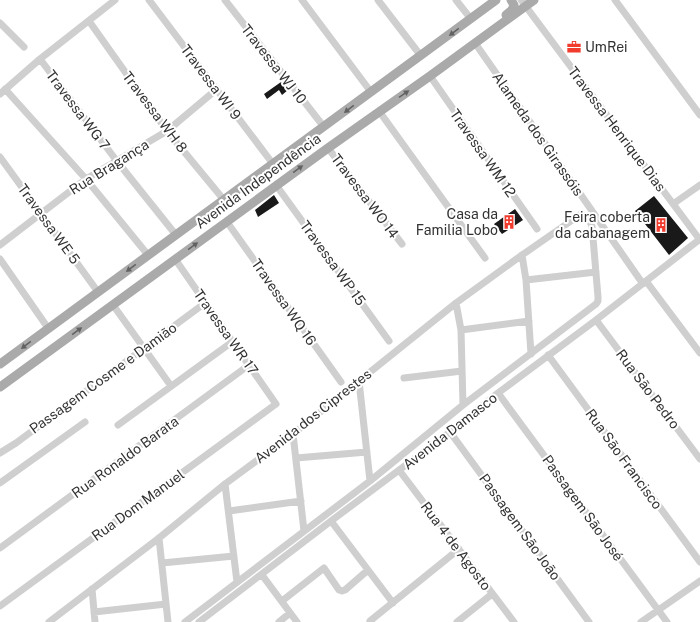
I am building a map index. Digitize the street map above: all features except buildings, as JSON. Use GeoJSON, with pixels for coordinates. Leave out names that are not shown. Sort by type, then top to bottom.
{"type":"FeatureCollection","features":[{"type":"Feature","properties":{"kind":"main road","name":"Avenida Independência"},"geometry":{"type":"LineString","coordinates":[[0,363],[496,0]]}},
{"type":"Feature","properties":{"kind":"main road"},"geometry":{"type":"LineString","coordinates":[[484,36],[486,30],[514,8],[511,0]]}},
{"type":"Feature","properties":{"kind":"main road","name":"Avenida Independência"},"geometry":{"type":"LineString","coordinates":[[0,387],[276,185],[475,43],[523,3],[534,0]]}},
{"type":"Feature","properties":{"kind":"street"},"geometry":{"type":"LineString","coordinates":[[115,0],[40,59],[3,91],[86,179],[148,255]]}},
{"type":"Feature","properties":{"kind":"street","name":"Travessa WI 9"},"geometry":{"type":"LineString","coordinates":[[149,0],[273,164]]}},
{"type":"Feature","properties":{"kind":"street","name":"Travessa WJ 10"},"geometry":{"type":"LineString","coordinates":[[225,0],[324,127]]}},
{"type":"Feature","properties":{"kind":"street"},"geometry":{"type":"LineString","coordinates":[[302,0],[371,92]]}},
{"type":"Feature","properties":{"kind":"street"},"geometry":{"type":"LineString","coordinates":[[378,0],[421,56]]}},
{"type":"Feature","properties":{"kind":"street"},"geometry":{"type":"LineString","coordinates":[[456,0],[471,19]]}},
{"type":"Feature","properties":{"kind":"street"},"geometry":{"type":"LineString","coordinates":[[615,0],[700,114]]}},
{"type":"Feature","properties":{"kind":"street","name":"Travessa Henrique Dias"},"geometry":{"type":"LineString","coordinates":[[523,3],[700,239]]}},
{"type":"Feature","properties":{"kind":"street","name":"Travessa WH 8"},"geometry":{"type":"LineString","coordinates":[[89,21],[167,130],[224,200]]}},
{"type":"Feature","properties":{"kind":"street"},"geometry":{"type":"LineString","coordinates":[[0,23],[24,47]]}},
{"type":"Feature","properties":{"kind":"street","name":"Alameda dos Girassóis"},"geometry":{"type":"LineString","coordinates":[[475,43],[644,282],[700,353]]}},
{"type":"Feature","properties":{"kind":"street","name":"Travessa WG 7"},"geometry":{"type":"LineString","coordinates":[[40,59],[116,160],[176,235]]}},
{"type":"Feature","properties":{"kind":"street","name":"Travessa WM 12"},"geometry":{"type":"LineString","coordinates":[[430,76],[537,229]]}},
{"type":"Feature","properties":{"kind":"street","name":"Rua Bragança"},"geometry":{"type":"LineString","coordinates":[[0,245],[41,212],[86,179],[167,130],[217,89]]}},
{"type":"Feature","properties":{"kind":"street"},"geometry":{"type":"LineString","coordinates":[[379,111],[485,258]]}},
{"type":"Feature","properties":{"kind":"street","name":"Travessa WO 14"},"geometry":{"type":"LineString","coordinates":[[328,148],[402,244]]}},
{"type":"Feature","properties":{"kind":"street","name":"Travessa WE 5"},"geometry":{"type":"LineString","coordinates":[[0,156],[98,292]]}},
{"type":"Feature","properties":{"kind":"street","name":"Travessa WP 15"},"geometry":{"type":"LineString","coordinates":[[276,185],[389,341]]}},
{"type":"Feature","properties":{"kind":"street"},"geometry":{"type":"LineString","coordinates":[[673,204],[700,185]]}},
{"type":"Feature","properties":{"kind":"street","name":"Avenida dos Ciprestes"},"geometry":{"type":"LineString","coordinates":[[49,622],[159,538],[226,484],[293,434],[456,303],[581,214],[588,218],[592,226],[596,272]]}},
{"type":"Feature","properties":{"kind":"street","name":"Travessa WQ 16"},"geometry":{"type":"LineString","coordinates":[[227,222],[341,382]]}},
{"type":"Feature","properties":{"kind":"street","name":"Avenida Damasco"},"geometry":{"type":"LineString","coordinates":[[199,622],[450,432],[498,393],[596,320],[700,239]]}},
{"type":"Feature","properties":{"kind":"street"},"geometry":{"type":"LineString","coordinates":[[522,255],[526,280],[532,354]]}},
{"type":"Feature","properties":{"kind":"street"},"geometry":{"type":"LineString","coordinates":[[0,259],[48,328]]}},
{"type":"Feature","properties":{"kind":"street","name":"Travessa WR 17"},"geometry":{"type":"LineString","coordinates":[[175,259],[276,404]]}},
{"type":"Feature","properties":{"kind":"street"},"geometry":{"type":"LineString","coordinates":[[526,280],[596,272]]}},
{"type":"Feature","properties":{"kind":"street","name":"Avenida Damasco"},"geometry":{"type":"LineString","coordinates":[[184,622],[370,481],[463,405],[596,304],[598,297],[596,272]]}},
{"type":"Feature","properties":{"kind":"street","name":"Passagem Cosme e Damião"},"geometry":{"type":"LineString","coordinates":[[0,452],[16,443],[205,303]]}},
{"type":"Feature","properties":{"kind":"street"},"geometry":{"type":"LineString","coordinates":[[456,303],[461,330],[463,405]]}},
{"type":"Feature","properties":{"kind":"street"},"geometry":{"type":"LineString","coordinates":[[113,305],[171,386]]}},
{"type":"Feature","properties":{"kind":"street","name":"Rua São Pedro"},"geometry":{"type":"LineString","coordinates":[[596,320],[700,459]]}},
{"type":"Feature","properties":{"kind":"street"},"geometry":{"type":"LineString","coordinates":[[461,330],[529,321]]}},
{"type":"Feature","properties":{"kind":"street"},"geometry":{"type":"LineString","coordinates":[[118,425],[232,342]]}},
{"type":"Feature","properties":{"kind":"street","name":"Rua São Francisco"},"geometry":{"type":"LineString","coordinates":[[548,355],[700,562]]}},
{"type":"Feature","properties":{"kind":"street","name":"Rua Ronaldo Barata"},"geometry":{"type":"LineString","coordinates":[[0,548],[249,366]]}},
{"type":"Feature","properties":{"kind":"street"},"geometry":{"type":"LineString","coordinates":[[404,378],[462,371]]}},
{"type":"Feature","properties":{"kind":"street"},"geometry":{"type":"LineString","coordinates":[[359,381],[370,481]]}},
{"type":"Feature","properties":{"kind":"street","name":"Passagem São José"},"geometry":{"type":"LineString","coordinates":[[498,393],[667,622]]}},
{"type":"Feature","properties":{"kind":"street","name":"Rua Dom Manuel"},"geometry":{"type":"LineString","coordinates":[[0,606],[276,404]]}},
{"type":"Feature","properties":{"kind":"street"},"geometry":{"type":"LineString","coordinates":[[0,483],[85,422]]}},
{"type":"Feature","properties":{"kind":"street","name":"Passagem São João"},"geometry":{"type":"LineString","coordinates":[[450,432],[589,622]]}},
{"type":"Feature","properties":{"kind":"street"},"geometry":{"type":"LineString","coordinates":[[293,434],[304,531]]}},
{"type":"Feature","properties":{"kind":"street"},"geometry":{"type":"LineString","coordinates":[[296,458],[367,452]]}},
{"type":"Feature","properties":{"kind":"street","name":"Rua 4 de Agosto"},"geometry":{"type":"LineString","coordinates":[[399,470],[514,622]]}},
{"type":"Feature","properties":{"kind":"street"},"geometry":{"type":"LineString","coordinates":[[226,484],[237,582]]}},
{"type":"Feature","properties":{"kind":"street"},"geometry":{"type":"LineString","coordinates":[[229,511],[300,501]]}},
{"type":"Feature","properties":{"kind":"street"},"geometry":{"type":"LineString","coordinates":[[331,521],[393,603]]}},
{"type":"Feature","properties":{"kind":"street"},"geometry":{"type":"LineString","coordinates":[[159,538],[168,622]]}},
{"type":"Feature","properties":{"kind":"street"},"geometry":{"type":"LineString","coordinates":[[370,622],[459,549]]}},
{"type":"Feature","properties":{"kind":"street"},"geometry":{"type":"LineString","coordinates":[[162,563],[234,556]]}},
{"type":"Feature","properties":{"kind":"street"},"geometry":{"type":"LineString","coordinates":[[282,601],[324,568],[339,590],[342,591],[368,570]]}},
{"type":"Feature","properties":{"kind":"street"},"geometry":{"type":"LineString","coordinates":[[262,575],[297,622]]}},
{"type":"Feature","properties":{"kind":"street"},"geometry":{"type":"LineString","coordinates":[[641,622],[700,581]]}},
{"type":"Feature","properties":{"kind":"street"},"geometry":{"type":"LineString","coordinates":[[92,589],[95,622]]}},
{"type":"Feature","properties":{"kind":"street"},"geometry":{"type":"LineString","coordinates":[[457,622],[492,594]]}},
{"type":"Feature","properties":{"kind":"street"},"geometry":{"type":"LineString","coordinates":[[94,612],[166,604]]}},
{"type":"Feature","properties":{"kind":"street"},"geometry":{"type":"LineString","coordinates":[[279,622],[290,613]]}},
{"type":"Feature","properties":{"kind":"place","name":"UmRei"},"geometry":{"type":"Point","coordinates":[574,47]}},
{"type":"Feature","properties":{"kind":"place","name":"Casa da Familia Lobo"},"geometry":{"type":"Point","coordinates":[509,222]}},
{"type":"Feature","properties":{"kind":"place","name":"Feira coberta da cabanagem"},"geometry":{"type":"Point","coordinates":[661,225]}}]}
